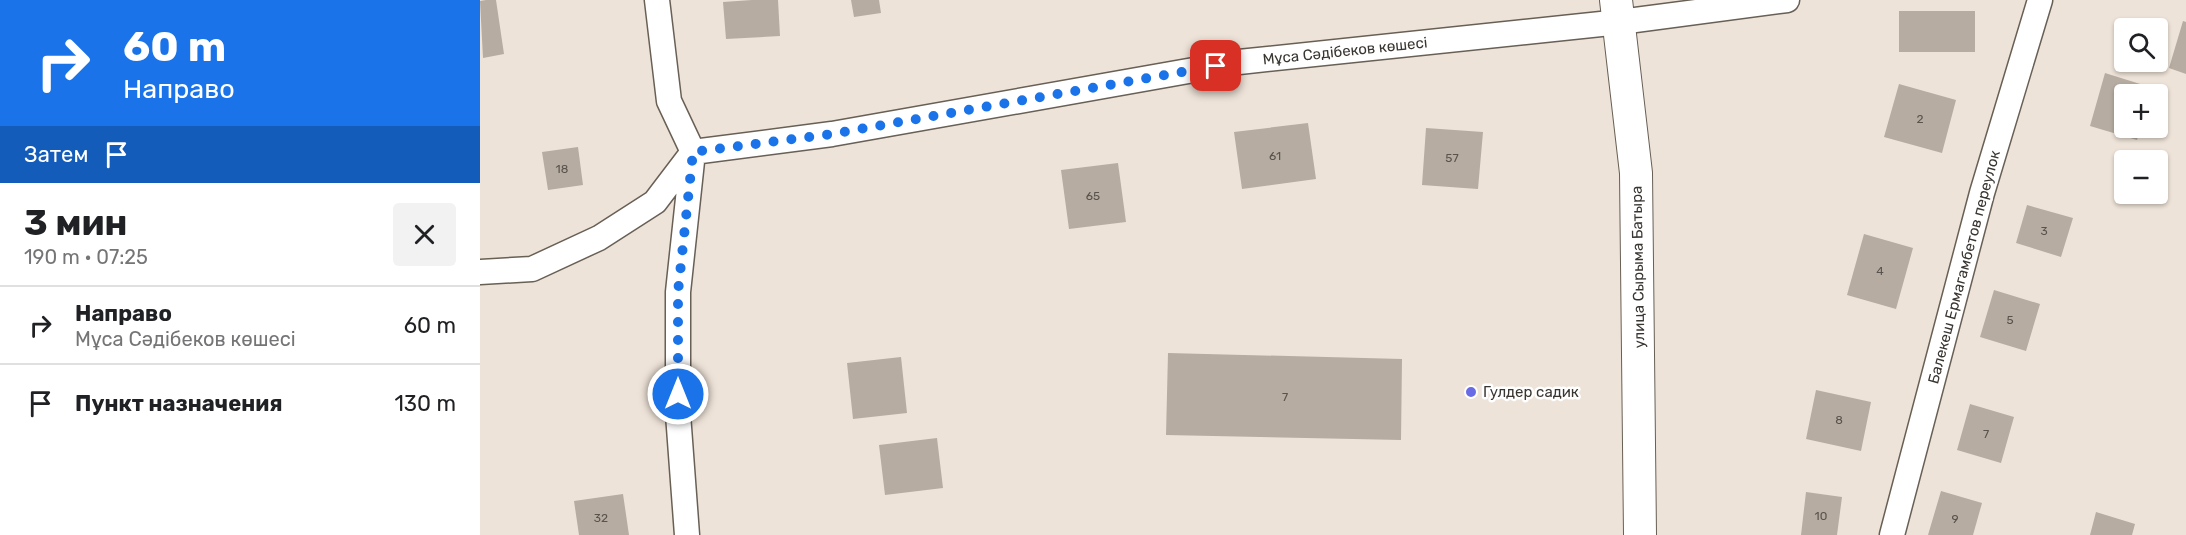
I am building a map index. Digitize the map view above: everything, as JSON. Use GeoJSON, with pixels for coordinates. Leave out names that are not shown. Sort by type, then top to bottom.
{"type":"FeatureCollection","features":[{"type":"Feature","properties":{"kind":"street"},"geometry":{"type":"LineString","coordinates":[[657,0],[669,101],[693,152],[678,292],[678,414],[687,535]]}},
{"type":"Feature","properties":{"kind":"street","name":"Мұса Сәдібеков көшесі"},"geometry":{"type":"LineString","coordinates":[[693,152],[832,134],[1239,62],[1618,11],[1787,0]]}},
{"type":"Feature","properties":{"kind":"street","name":"Балекеш Ермагамбетов переулок"},"geometry":{"type":"LineString","coordinates":[[1892,535],[1982,193],[2040,0]]}},
{"type":"Feature","properties":{"kind":"street","name":"улица Сырыма Батыра"},"geometry":{"type":"LineString","coordinates":[[1618,11],[1636,173],[1640,535]]}},
{"type":"Feature","properties":{"kind":"street"},"geometry":{"type":"LineString","coordinates":[[480,272],[532,269],[599,237],[655,202],[693,152]]}},
{"type":"Feature","properties":{"kind":"building"},"geometry":{"type":"Polygon","coordinates":[[[496,0],[504,54],[483,58],[480,1],[496,0]]]}},
{"type":"Feature","properties":{"kind":"building"},"geometry":{"type":"Polygon","coordinates":[[[778,0],[780,36],[726,39],[723,2],[778,0]]]}},
{"type":"Feature","properties":{"kind":"building"},"geometry":{"type":"Polygon","coordinates":[[[851,0],[879,0],[881,13],[854,17],[851,0]]]}},
{"type":"Feature","properties":{"kind":"building"},"geometry":{"type":"Polygon","coordinates":[[[1899,11],[1975,11],[1975,52],[1899,52],[1899,11]]]}},
{"type":"Feature","properties":{"kind":"building"},"geometry":{"type":"Polygon","coordinates":[[[2183,21],[2186,22],[2186,74],[2169,68],[2183,21]]]}},
{"type":"Feature","properties":{"kind":"building"},"geometry":{"type":"Polygon","coordinates":[[[2105,73],[2140,84],[2114,84],[2114,133],[2090,126],[2105,73]]]}},
{"type":"Feature","properties":{"kind":"building"},"geometry":{"type":"Polygon","coordinates":[[[1899,84],[1956,100],[1942,153],[1884,137],[1899,84]]]}},
{"type":"Feature","properties":{"kind":"building"},"geometry":{"type":"Polygon","coordinates":[[[1308,123],[1316,179],[1242,189],[1234,132],[1308,123]]]}},
{"type":"Feature","properties":{"kind":"building"},"geometry":{"type":"Polygon","coordinates":[[[1426,128],[1483,132],[1478,189],[1422,185],[1426,128]]]}},
{"type":"Feature","properties":{"kind":"building"},"geometry":{"type":"Polygon","coordinates":[[[578,147],[583,185],[548,190],[542,152],[578,147]]]}},
{"type":"Feature","properties":{"kind":"building"},"geometry":{"type":"Polygon","coordinates":[[[1118,163],[1126,222],[1069,229],[1061,170],[1118,163]]]}},
{"type":"Feature","properties":{"kind":"building"},"geometry":{"type":"Polygon","coordinates":[[[2027,205],[2073,218],[2061,257],[2016,243],[2027,205]]]}},
{"type":"Feature","properties":{"kind":"building"},"geometry":{"type":"Polygon","coordinates":[[[1864,234],[1913,248],[1896,309],[1847,295],[1864,234]]]}},
{"type":"Feature","properties":{"kind":"building"},"geometry":{"type":"Polygon","coordinates":[[[1994,290],[2040,304],[2026,351],[1980,337],[1994,290]]]}},
{"type":"Feature","properties":{"kind":"building"},"geometry":{"type":"Polygon","coordinates":[[[1168,353],[1402,359],[1401,440],[1166,435],[1168,353]]]}},
{"type":"Feature","properties":{"kind":"building"},"geometry":{"type":"Polygon","coordinates":[[[901,357],[907,413],[853,419],[847,363],[901,357]]]}},
{"type":"Feature","properties":{"kind":"building"},"geometry":{"type":"Polygon","coordinates":[[[1816,390],[1871,402],[1861,451],[1806,439],[1816,390]]]}},
{"type":"Feature","properties":{"kind":"building"},"geometry":{"type":"Polygon","coordinates":[[[1970,404],[2014,417],[2001,463],[1957,450],[1970,404]]]}},
{"type":"Feature","properties":{"kind":"building"},"geometry":{"type":"Polygon","coordinates":[[[937,438],[943,488],[885,495],[879,445],[937,438]]]}},
{"type":"Feature","properties":{"kind":"building"},"geometry":{"type":"Polygon","coordinates":[[[1941,491],[1982,503],[1973,535],[1928,535],[1941,491]]]}},
{"type":"Feature","properties":{"kind":"building"},"geometry":{"type":"Polygon","coordinates":[[[1806,492],[1842,497],[1837,535],[1801,535],[1806,492]]]}},
{"type":"Feature","properties":{"kind":"building"},"geometry":{"type":"Polygon","coordinates":[[[623,494],[629,535],[579,535],[574,501],[623,494]]]}},
{"type":"Feature","properties":{"kind":"building"},"geometry":{"type":"Polygon","coordinates":[[[2096,512],[2135,524],[2132,535],[2090,535],[2096,512]]]}},
{"type":"Feature","properties":{"kind":"place","name":"Гулдер садик"},"geometry":{"type":"Point","coordinates":[1471,392]}},
{"type":"Feature","properties":{"kind":"route"},"geometry":{"type":"LineString","coordinates":[[678,394],[678,292],[693,152],[832,134],[1216,66]]}}]}
